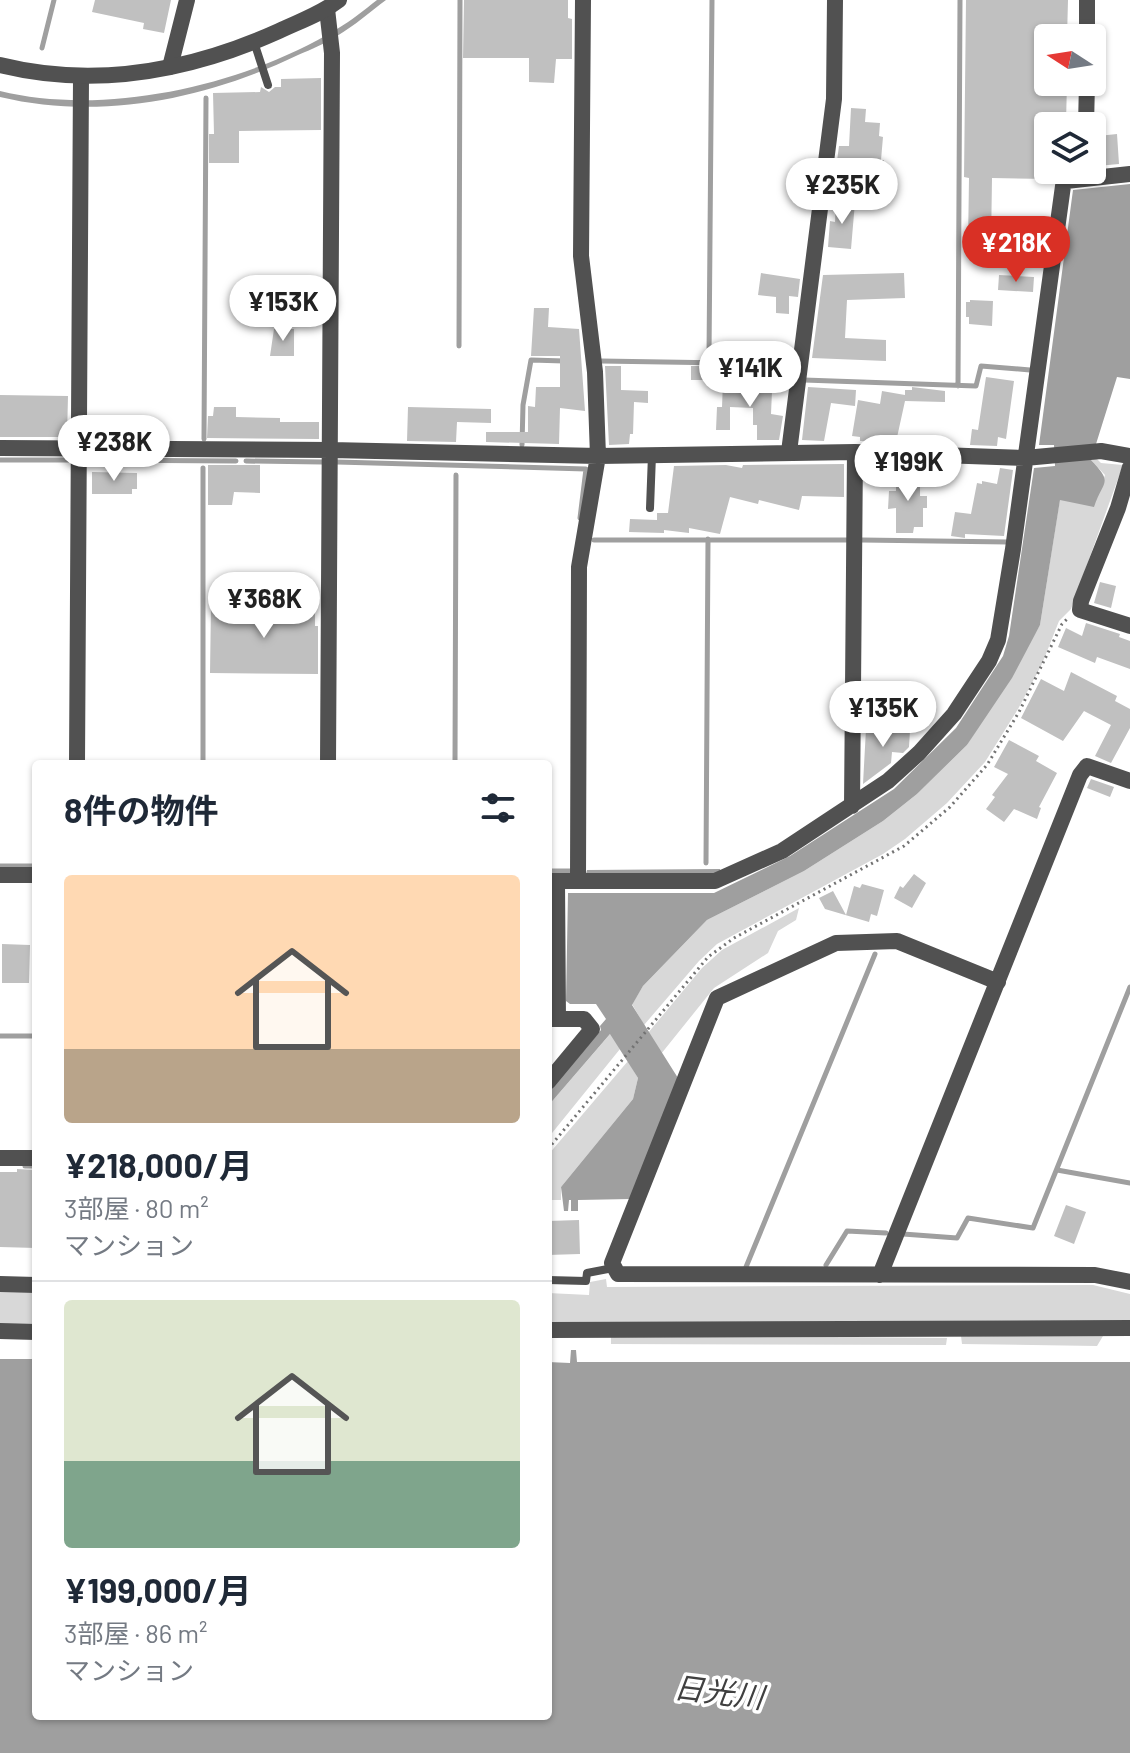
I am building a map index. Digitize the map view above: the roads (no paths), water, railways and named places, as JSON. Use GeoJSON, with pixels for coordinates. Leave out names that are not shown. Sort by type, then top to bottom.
{"type":"FeatureCollection","features":[{"type":"Feature","properties":{"kind":"street"},"geometry":{"type":"LineString","coordinates":[[170,67],[187,0]]}},
{"type":"Feature","properties":{"kind":"street"},"geometry":{"type":"LineString","coordinates":[[578,881],[579,567],[598,456],[595,372],[581,256],[583,0]]}},
{"type":"Feature","properties":{"kind":"street"},"geometry":{"type":"LineString","coordinates":[[789,452],[834,99],[835,0]]}},
{"type":"Feature","properties":{"kind":"street"},"geometry":{"type":"LineString","coordinates":[[1087,0],[1087,24]]}},
{"type":"Feature","properties":{"kind":"street"},"geometry":{"type":"LineString","coordinates":[[328,760],[330,36],[333,5]]}},
{"type":"Feature","properties":{"kind":"street"},"geometry":{"type":"LineString","coordinates":[[0,65],[28,72],[81,78],[126,75],[210,58],[254,42],[333,5]]}},
{"type":"Feature","properties":{"kind":"street"},"geometry":{"type":"LineString","coordinates":[[77,760],[81,78]]}},
{"type":"Feature","properties":{"kind":"street"},"geometry":{"type":"LineString","coordinates":[[1106,174],[1130,174]]}},
{"type":"Feature","properties":{"kind":"street"},"geometry":{"type":"LineString","coordinates":[[552,1077],[592,1029],[584,1019],[553,1019],[552,881],[715,881],[782,851],[888,781],[919,753],[954,714],[989,661],[998,640],[1064,184]]}},
{"type":"Feature","properties":{"kind":"street"},"geometry":{"type":"LineString","coordinates":[[0,448],[331,450],[598,456],[855,452],[1025,458],[1101,451],[1130,456]]}},
{"type":"Feature","properties":{"kind":"street"},"geometry":{"type":"LineString","coordinates":[[852,806],[855,452]]}},
{"type":"Feature","properties":{"kind":"street"},"geometry":{"type":"LineString","coordinates":[[1130,467],[1080,610],[1130,626]]}},
{"type":"Feature","properties":{"kind":"street"},"geometry":{"type":"LineString","coordinates":[[880,1275],[1080,775],[1087,766],[1130,781]]}},
{"type":"Feature","properties":{"kind":"street"},"geometry":{"type":"LineString","coordinates":[[0,875],[32,875]]}},
{"type":"Feature","properties":{"kind":"street"},"geometry":{"type":"LineString","coordinates":[[998,982],[897,941],[836,943],[717,998],[612,1263],[614,1268],[618,1274],[1095,1275],[1130,1282]]}},
{"type":"Feature","properties":{"kind":"street"},"geometry":{"type":"LineString","coordinates":[[0,1158],[32,1158]]}},
{"type":"Feature","properties":{"kind":"street"},"geometry":{"type":"LineString","coordinates":[[0,1284],[32,1285]]}},
{"type":"Feature","properties":{"kind":"street"},"geometry":{"type":"LineString","coordinates":[[552,1330],[1130,1328]]}},
{"type":"Feature","properties":{"kind":"street"},"geometry":{"type":"LineString","coordinates":[[0,1331],[32,1332]]}},
{"type":"Feature","properties":{"kind":"lane"},"geometry":{"type":"LineString","coordinates":[[254,42],[268,85]]}},
{"type":"Feature","properties":{"kind":"lane"},"geometry":{"type":"LineString","coordinates":[[650,508],[652,455]]}},
{"type":"Feature","properties":{"kind":"lane"},"geometry":{"type":"LineString","coordinates":[[552,1280],[586,1281],[587,1273],[614,1268]]}},
{"type":"Feature","properties":{"kind":"water"},"geometry":{"type":"Polygon","coordinates":[[[377,0],[386,0],[323,44],[227,84],[190,94],[153,102],[76,107],[0,97],[0,91],[41,98],[129,98],[218,80],[300,49],[342,26],[377,0]]]}},
{"type":"Feature","properties":{"kind":"water"},"geometry":{"type":"Polygon","coordinates":[[[1130,184],[1130,379],[1117,377],[1091,460],[1104,478],[1094,507],[1060,500],[1040,625],[1012,678],[967,745],[917,794],[883,821],[804,871],[707,920],[643,986],[632,1005],[678,1078],[630,1199],[578,1200],[578,1211],[571,1211],[569,1200],[568,1211],[564,1211],[561,1187],[633,1099],[638,1078],[610,1034],[552,1101],[552,1087],[601,1030],[600,1026],[606,1019],[596,1004],[570,1004],[566,1001],[568,893],[714,893],[790,856],[894,789],[956,728],[1003,656],[1009,636],[1034,468],[1055,466],[1054,445],[1039,445],[1073,190],[1130,184]]]}},
{"type":"Feature","properties":{"kind":"water"},"geometry":{"type":"Polygon","coordinates":[[[720,869],[721,873],[711,876],[586,874],[587,870],[720,869]]]}},
{"type":"Feature","properties":{"kind":"water","name":"日光川"},"geometry":{"type":"Polygon","coordinates":[[[571,1350],[576,1350],[577,1362],[1130,1362],[1130,1753],[0,1753],[0,1359],[32,1359],[32,1720],[552,1720],[552,1362],[570,1363],[571,1350]]]}},
{"type":"Feature","properties":{"kind":"waterway"},"geometry":{"type":"LineString","coordinates":[[42,48],[54,0]]}},
{"type":"Feature","properties":{"kind":"waterway"},"geometry":{"type":"LineString","coordinates":[[459,346],[460,0]]}},
{"type":"Feature","properties":{"kind":"waterway"},"geometry":{"type":"LineString","coordinates":[[709,357],[712,0]]}},
{"type":"Feature","properties":{"kind":"waterway"},"geometry":{"type":"LineString","coordinates":[[958,386],[960,0]]}},
{"type":"Feature","properties":{"kind":"waterway"},"geometry":{"type":"LineString","coordinates":[[204,439],[206,98]]}},
{"type":"Feature","properties":{"kind":"waterway"},"geometry":{"type":"LineString","coordinates":[[522,445],[523,405],[531,360],[564,361]]}},
{"type":"Feature","properties":{"kind":"waterway"},"geometry":{"type":"LineString","coordinates":[[601,361],[726,363],[727,376],[791,378]]}},
{"type":"Feature","properties":{"kind":"waterway"},"geometry":{"type":"LineString","coordinates":[[804,380],[976,386],[981,366],[1030,370]]}},
{"type":"Feature","properties":{"kind":"waterway"},"geometry":{"type":"LineString","coordinates":[[0,460],[70,460]]}},
{"type":"Feature","properties":{"kind":"waterway"},"geometry":{"type":"LineString","coordinates":[[86,460],[236,461]]}},
{"type":"Feature","properties":{"kind":"waterway"},"geometry":{"type":"LineString","coordinates":[[246,461],[322,462]]}},
{"type":"Feature","properties":{"kind":"waterway"},"geometry":{"type":"LineString","coordinates":[[337,462],[586,469],[580,518]]}},
{"type":"Feature","properties":{"kind":"waterway"},"geometry":{"type":"LineString","coordinates":[[203,468],[203,760]]}},
{"type":"Feature","properties":{"kind":"waterway"},"geometry":{"type":"LineString","coordinates":[[455,760],[456,475]]}},
{"type":"Feature","properties":{"kind":"waterway"},"geometry":{"type":"LineString","coordinates":[[706,863],[708,539]]}},
{"type":"Feature","properties":{"kind":"waterway"},"geometry":{"type":"LineString","coordinates":[[594,540],[848,540]]}},
{"type":"Feature","properties":{"kind":"waterway"},"geometry":{"type":"LineString","coordinates":[[862,540],[1008,542]]}},
{"type":"Feature","properties":{"kind":"waterway"},"geometry":{"type":"LineString","coordinates":[[0,866],[32,866]]}},
{"type":"Feature","properties":{"kind":"waterway"},"geometry":{"type":"LineString","coordinates":[[552,871],[571,871]]}},
{"type":"Feature","properties":{"kind":"waterway"},"geometry":{"type":"LineString","coordinates":[[746,1267],[875,954]]}},
{"type":"Feature","properties":{"kind":"waterway"},"geometry":{"type":"LineString","coordinates":[[903,1234],[957,1238],[968,1218],[1033,1228],[1130,987]]}},
{"type":"Feature","properties":{"kind":"waterway"},"geometry":{"type":"LineString","coordinates":[[0,1036],[32,1036]]}},
{"type":"Feature","properties":{"kind":"waterway"},"geometry":{"type":"LineString","coordinates":[[25,1166],[32,1166]]}},
{"type":"Feature","properties":{"kind":"waterway"},"geometry":{"type":"LineString","coordinates":[[1057,1170],[1130,1183]]}},
{"type":"Feature","properties":{"kind":"waterway"},"geometry":{"type":"LineString","coordinates":[[826,1265],[847,1231],[886,1233]]}}]}
